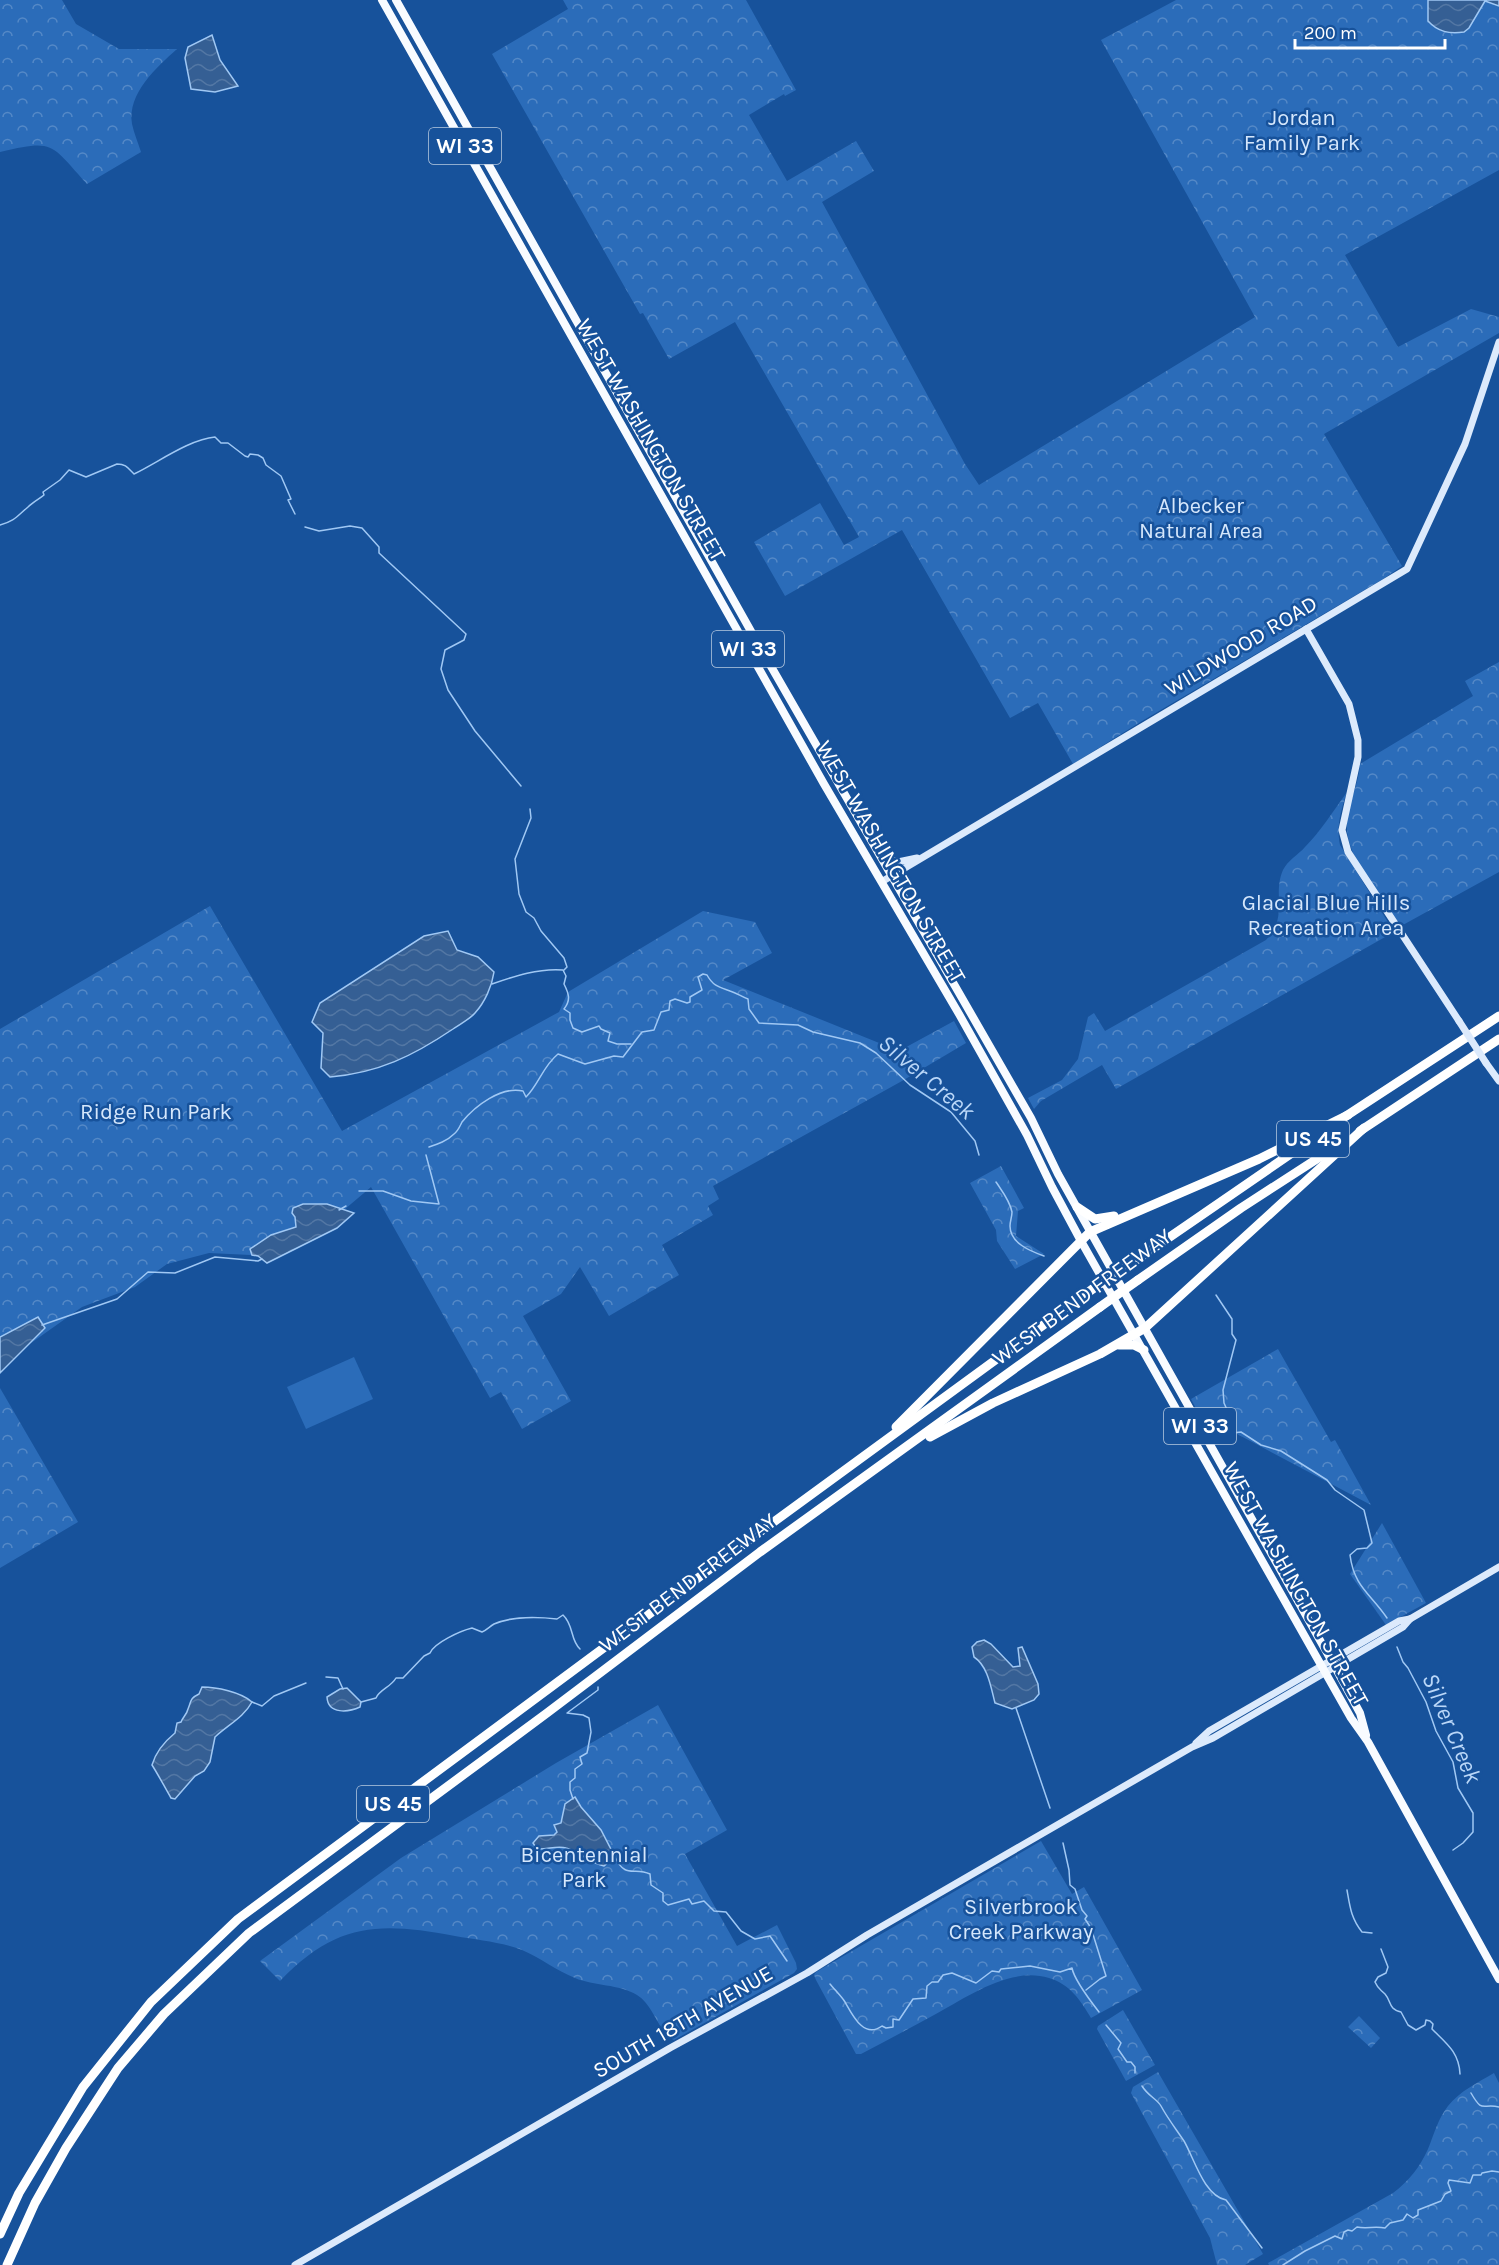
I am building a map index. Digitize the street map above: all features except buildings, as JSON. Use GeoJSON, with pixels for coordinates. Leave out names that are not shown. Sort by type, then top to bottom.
{"type":"FeatureCollection","features":[{"type":"Feature","properties":{"kind":"highway","name":"WEST BEND FREEWAY"},"geometry":{"type":"LineString","coordinates":[[0,2234],[19,2193],[83,2087],[151,2002],[238,1919],[1094,1288],[1348,1115],[1499,1016]]}},
{"type":"Feature","properties":{"kind":"highway","name":"WEST BEND FREEWAY"},"geometry":{"type":"LineString","coordinates":[[7,2265],[35,2203],[66,2148],[118,2068],[164,2014],[249,1933],[760,1552],[1100,1307],[1240,1208],[1499,1039]]}},
{"type":"Feature","properties":{"kind":"highway"},"geometry":{"type":"LineString","coordinates":[[870,1453],[1090,1232],[1259,1159],[1348,1115]]}},
{"type":"Feature","properties":{"kind":"highway"},"geometry":{"type":"LineString","coordinates":[[874,1471],[951,1425],[1117,1345],[1145,1328],[1364,1128]]}},
{"type":"Feature","properties":{"kind":"highway"},"geometry":{"type":"LineString","coordinates":[[1077,1207],[1095,1219],[1126,1215]]}},
{"type":"Feature","properties":{"kind":"highway"},"geometry":{"type":"LineString","coordinates":[[1117,1345],[1134,1345],[1143,1350]]}},
{"type":"Feature","properties":{"kind":"main road","name":"WEST WASHINGTON STREET"},"geometry":{"type":"LineString","coordinates":[[382,0],[824,784],[883,881],[1027,1135],[1081,1241],[1351,1718],[1368,1742],[1499,1979]]}},
{"type":"Feature","properties":{"kind":"main road","name":"WEST WASHINGTON STREET"},"geometry":{"type":"LineString","coordinates":[[396,0],[763,652],[1031,1118],[1090,1232],[1333,1664],[1359,1713],[1368,1742]]}},
{"type":"Feature","properties":{"kind":"street","name":"WILDWOOD ROAD"},"geometry":{"type":"LineString","coordinates":[[883,881],[1407,569],[1465,444],[1499,342]]}},
{"type":"Feature","properties":{"kind":"street"},"geometry":{"type":"LineString","coordinates":[[1306,629],[1349,705],[1358,740],[1358,758],[1342,830],[1348,852],[1499,1082]]}},
{"type":"Feature","properties":{"kind":"street"},"geometry":{"type":"LineString","coordinates":[[882,858],[898,862],[923,857]]}},
{"type":"Feature","properties":{"kind":"street","name":"SOUTH 18TH AVENUE"},"geometry":{"type":"LineString","coordinates":[[295,2265],[675,2045],[807,1973],[867,1935],[1192,1747],[1213,1738],[1323,1669],[1403,1627],[1410,1619],[1499,1567]]}},
{"type":"Feature","properties":{"kind":"green space"},"geometry":{"type":"Polygon","coordinates":[[[0,0],[62,0],[76,24],[119,49],[177,49],[153,72],[134,102],[132,124],[141,152],[87,184],[66,160],[51,148],[32,146],[0,152],[0,0]]]}},
{"type":"Feature","properties":{"kind":"green space","name":"Albecker Natural Area"},"geometry":{"type":"Polygon","coordinates":[[[563,0],[746,0],[796,90],[785,96],[784,94],[749,115],[787,181],[856,141],[874,171],[822,202],[965,464],[979,485],[1255,317],[1101,40],[1176,0],[1499,0],[1499,170],[1345,255],[1398,347],[1471,309],[1499,317],[1499,333],[1324,434],[1402,566],[1073,764],[1038,703],[1010,718],[902,530],[785,596],[754,542],[820,503],[844,545],[859,537],[735,322],[669,359],[643,313],[640,314],[492,54],[568,9],[563,0]]]}},
{"type":"Feature","properties":{"kind":"green space","name":"Glacial Blue Hills Recreation Area"},"geometry":{"type":"Polygon","coordinates":[[[1499,662],[1499,872],[1401,926],[1366,877],[1348,836],[1349,808],[1360,764],[1473,696],[1465,681],[1499,662]]]}},
{"type":"Feature","properties":{"kind":"green space","name":"Glacial Blue Hills Recreation Area"},"geometry":{"type":"Polygon","coordinates":[[[1347,792],[1339,825],[1340,845],[1394,932],[1116,1089],[1102,1065],[1041,1101],[1034,1109],[1028,1098],[1062,1080],[1078,1059],[1088,1017],[1094,1013],[1105,1031],[1266,940],[1273,931],[1279,914],[1279,888],[1283,870],[1316,834],[1347,792]]]}},
{"type":"Feature","properties":{"kind":"green space","name":"Ridge Run Park"},"geometry":{"type":"Polygon","coordinates":[[[210,906],[342,1131],[559,1012],[568,992],[703,911],[755,922],[772,953],[723,980],[899,1051],[954,1021],[966,1043],[713,1186],[719,1199],[708,1206],[713,1215],[662,1245],[679,1275],[609,1316],[580,1267],[561,1294],[523,1316],[571,1401],[522,1429],[501,1392],[490,1398],[371,1187],[338,1215],[270,1256],[209,1253],[167,1264],[135,1287],[82,1307],[0,1365],[0,1029],[210,906]]]}},
{"type":"Feature","properties":{"kind":"green space"},"geometry":{"type":"Polygon","coordinates":[[[1001,1166],[1024,1208],[1018,1211],[1016,1236],[1044,1254],[1015,1269],[997,1241],[996,1230],[970,1183],[1001,1166]]]}},
{"type":"Feature","properties":{"kind":"green space"},"geometry":{"type":"Polygon","coordinates":[[[1278,1349],[1331,1442],[1335,1440],[1371,1505],[1222,1426],[1209,1433],[1191,1399],[1278,1349]]]}},
{"type":"Feature","properties":{"kind":"green space"},"geometry":{"type":"Polygon","coordinates":[[[354,1357],[373,1399],[306,1429],[287,1387],[354,1357]]]}},
{"type":"Feature","properties":{"kind":"green space"},"geometry":{"type":"Polygon","coordinates":[[[0,1388],[78,1522],[0,1568],[0,1388]]]}},
{"type":"Feature","properties":{"kind":"green space"},"geometry":{"type":"Polygon","coordinates":[[[1382,1523],[1426,1603],[1386,1625],[1350,1574],[1382,1523]]]}},
{"type":"Feature","properties":{"kind":"green space","name":"Bicentennial Park"},"geometry":{"type":"Polygon","coordinates":[[[658,1705],[727,1830],[685,1854],[737,1946],[777,1925],[796,1963],[797,1969],[794,1973],[674,2040],[664,2032],[648,2005],[630,1991],[575,1978],[522,1950],[506,1945],[428,1931],[381,1929],[360,1931],[340,1937],[321,1947],[280,1981],[260,1961],[401,1858],[556,1763],[658,1705]]]}},
{"type":"Feature","properties":{"kind":"green space","name":"Silverbrook Creek Parkway"},"geometry":{"type":"Polygon","coordinates":[[[1041,1841],[1072,1894],[1084,1887],[1142,1990],[1091,2018],[1079,1999],[1063,1984],[1034,1975],[1019,1976],[989,1985],[861,2054],[856,2054],[816,1980],[814,1975],[816,1972],[1041,1841]]]}},
{"type":"Feature","properties":{"kind":"green space"},"geometry":{"type":"Polygon","coordinates":[[[1123,2010],[1155,2065],[1126,2081],[1097,2029],[1098,2026],[1123,2010]]]}},
{"type":"Feature","properties":{"kind":"green space"},"geometry":{"type":"Polygon","coordinates":[[[1359,2016],[1380,2038],[1371,2048],[1348,2027],[1359,2016]]]}},
{"type":"Feature","properties":{"kind":"green space"},"geometry":{"type":"Polygon","coordinates":[[[1158,2072],[1263,2254],[1245,2265],[1217,2265],[1210,2238],[1131,2093],[1133,2087],[1158,2072]]]}},
{"type":"Feature","properties":{"kind":"green space"},"geometry":{"type":"Polygon","coordinates":[[[1494,2073],[1499,2083],[1499,2265],[1269,2265],[1268,2263],[1399,2188],[1409,2179],[1421,2162],[1448,2106],[1463,2092],[1494,2073]]]}},
{"type":"Feature","properties":{"kind":"water"},"geometry":{"type":"Polygon","coordinates":[[[1428,0],[1499,0],[1499,6],[1485,1],[1469,28],[1464,32],[1453,33],[1440,30],[1428,21],[1428,0]]]}},
{"type":"Feature","properties":{"kind":"water"},"geometry":{"type":"Polygon","coordinates":[[[212,35],[220,60],[238,86],[215,92],[191,89],[185,58],[188,47],[212,35]]]}},
{"type":"Feature","properties":{"kind":"water"},"geometry":{"type":"Polygon","coordinates":[[[448,931],[457,950],[478,957],[494,972],[492,983],[479,1009],[438,1039],[394,1062],[364,1072],[330,1077],[321,1068],[323,1033],[312,1022],[320,1003],[424,936],[448,931]]]}},
{"type":"Feature","properties":{"kind":"water"},"geometry":{"type":"Polygon","coordinates":[[[303,1204],[327,1204],[354,1213],[337,1228],[267,1263],[258,1256],[252,1255],[250,1249],[271,1235],[296,1227],[293,1208],[303,1204]]]}},
{"type":"Feature","properties":{"kind":"water"},"geometry":{"type":"Polygon","coordinates":[[[38,1317],[45,1328],[0,1373],[0,1337],[38,1317]]]}},
{"type":"Feature","properties":{"kind":"water"},"geometry":{"type":"Polygon","coordinates":[[[984,1640],[991,1644],[1013,1667],[1020,1666],[1018,1648],[1022,1647],[1038,1684],[1039,1694],[1034,1700],[1012,1709],[995,1703],[986,1672],[974,1657],[972,1647],[984,1640]]]}},
{"type":"Feature","properties":{"kind":"water"},"geometry":{"type":"Polygon","coordinates":[[[202,1687],[242,1695],[252,1702],[240,1717],[215,1737],[210,1762],[204,1771],[195,1776],[175,1799],[171,1798],[152,1765],[158,1751],[175,1733],[177,1723],[181,1722],[191,1700],[199,1694],[202,1687]]]}},
{"type":"Feature","properties":{"kind":"water"},"geometry":{"type":"Polygon","coordinates":[[[347,1688],[361,1702],[360,1707],[340,1711],[331,1707],[327,1697],[340,1689],[347,1688]]]}},
{"type":"Feature","properties":{"kind":"water"},"geometry":{"type":"Polygon","coordinates":[[[575,1797],[601,1830],[615,1857],[604,1866],[566,1848],[537,1849],[533,1843],[539,1836],[554,1835],[557,1832],[554,1825],[561,1823],[565,1804],[575,1797]]]}},
{"type":"Feature","properties":{"kind":"waterway"},"geometry":{"type":"LineString","coordinates":[[0,525],[16,518],[69,470],[86,477],[120,464],[134,474],[184,447],[215,437],[221,443],[228,443],[245,456],[248,457],[250,454],[263,458],[266,465],[281,476],[295,514]]}},
{"type":"Feature","properties":{"kind":"waterway"},"geometry":{"type":"LineString","coordinates":[[305,527],[319,531],[350,526],[362,528],[379,547],[379,553],[466,634],[464,640],[445,650],[441,669],[448,690],[475,731],[521,786]]}},
{"type":"Feature","properties":{"kind":"waterway"},"geometry":{"type":"LineString","coordinates":[[530,809],[531,818],[515,859],[519,894],[526,912],[534,918],[541,931],[564,958],[567,967],[564,970]]}},
{"type":"Feature","properties":{"kind":"waterway"},"geometry":{"type":"LineString","coordinates":[[492,984],[536,971],[563,970],[566,976],[564,984],[568,997],[568,1003],[564,1009],[570,1013],[573,1028],[582,1032],[599,1026],[610,1033],[608,1041],[617,1044],[631,1044]]}},
{"type":"Feature","properties":{"kind":"waterway","name":"Silver Creek"},"geometry":{"type":"LineString","coordinates":[[429,1147],[451,1136],[467,1116],[497,1094],[515,1090],[523,1091],[526,1097],[548,1064],[558,1054],[585,1064],[614,1056],[623,1057],[642,1032],[654,1030],[661,1012],[669,1010],[670,1001],[675,999],[690,1002],[690,997],[702,990],[698,977],[703,974],[707,975],[717,986],[748,999],[749,1009],[759,1023],[798,1025],[813,1032],[860,1043],[876,1053],[910,1085],[951,1112],[975,1141],[979,1155]]}},
{"type":"Feature","properties":{"kind":"waterway","name":"Silver Creek"},"geometry":{"type":"LineString","coordinates":[[359,1191],[383,1191],[411,1201],[439,1204],[426,1155]]}},
{"type":"Feature","properties":{"kind":"waterway","name":"Silver Creek"},"geometry":{"type":"LineString","coordinates":[[996,1182],[1011,1208],[1010,1226],[1013,1237],[1027,1249],[1044,1256]]}},
{"type":"Feature","properties":{"kind":"waterway","name":"Silver Creek"},"geometry":{"type":"LineString","coordinates":[[339,1210],[346,1206]]}},
{"type":"Feature","properties":{"kind":"waterway","name":"Silver Creek"},"geometry":{"type":"LineString","coordinates":[[42,1325],[117,1299],[148,1272],[175,1273],[215,1257],[258,1261],[262,1259]]}},
{"type":"Feature","properties":{"kind":"waterway","name":"Silver Creek"},"geometry":{"type":"LineString","coordinates":[[1216,1295],[1232,1319],[1232,1334],[1236,1340],[1223,1390],[1224,1403],[1233,1423],[1230,1427],[1232,1433],[1241,1432],[1261,1445],[1281,1451],[1327,1480],[1335,1490],[1364,1510],[1372,1543],[1367,1548],[1357,1549],[1350,1555],[1352,1566],[1359,1583],[1387,1618]]}},
{"type":"Feature","properties":{"kind":"waterway"},"geometry":{"type":"LineString","coordinates":[[361,1702],[376,1698],[396,1678],[403,1678],[442,1641],[472,1628],[482,1632],[501,1621],[517,1618],[557,1619],[563,1615],[580,1649]]}},
{"type":"Feature","properties":{"kind":"waterway","name":"Silver Creek"},"geometry":{"type":"LineString","coordinates":[[1397,1647],[1426,1702],[1436,1731],[1453,1762],[1458,1788],[1473,1813],[1473,1832],[1453,1850]]}},
{"type":"Feature","properties":{"kind":"waterway"},"geometry":{"type":"LineString","coordinates":[[326,1677],[338,1678],[343,1689]]}},
{"type":"Feature","properties":{"kind":"waterway"},"geometry":{"type":"LineString","coordinates":[[252,1702],[262,1706],[274,1696],[306,1683]]}},
{"type":"Feature","properties":{"kind":"waterway"},"geometry":{"type":"LineString","coordinates":[[573,1799],[570,1782],[575,1778],[575,1769],[582,1764],[580,1757],[587,1753],[591,1732],[589,1718],[567,1713],[598,1690],[598,1687]]}},
{"type":"Feature","properties":{"kind":"waterway"},"geometry":{"type":"LineString","coordinates":[[1016,1708],[1050,1808]]}},
{"type":"Feature","properties":{"kind":"waterway"},"geometry":{"type":"LineString","coordinates":[[1063,1843],[1070,1885],[1075,1889],[1082,1910],[1087,1916],[1085,1919],[1091,1928],[1106,1976],[1086,1990]]}},
{"type":"Feature","properties":{"kind":"waterway"},"geometry":{"type":"LineString","coordinates":[[615,1857],[619,1864],[627,1870],[650,1874],[651,1885],[663,1893],[663,1901],[668,1905],[689,1899],[692,1904],[704,1901],[714,1911],[726,1912],[741,1931],[755,1939],[770,1936],[787,1961]]}},
{"type":"Feature","properties":{"kind":"waterway","name":"Silver Creek"},"geometry":{"type":"LineString","coordinates":[[1347,1890],[1355,1922],[1362,1932],[1372,1933]]}},
{"type":"Feature","properties":{"kind":"waterway","name":"Silver Creek"},"geometry":{"type":"LineString","coordinates":[[1381,1949],[1388,1967],[1386,1973],[1378,1977],[1375,1982],[1377,1986],[1392,2007],[1401,2012],[1408,2025],[1416,2030],[1425,2025],[1426,2020],[1433,2024],[1432,2029],[1454,2054],[1460,2074]]}},
{"type":"Feature","properties":{"kind":"waterway"},"geometry":{"type":"LineString","coordinates":[[830,1984],[860,2024],[870,2030],[882,2026],[893,2027],[893,2019],[899,2020],[913,1999],[926,1998],[927,1986],[932,1982],[938,1982],[943,1975],[952,1973],[976,1983],[992,1971],[999,1972],[1001,1969],[1030,1966],[1060,1972],[1072,1968],[1099,2012]]}},
{"type":"Feature","properties":{"kind":"waterway"},"geometry":{"type":"LineString","coordinates":[[1106,2025],[1121,2043],[1118,2049],[1127,2062],[1131,2062],[1135,2067],[1135,2073]]}},
{"type":"Feature","properties":{"kind":"waterway"},"geometry":{"type":"LineString","coordinates":[[1142,2086],[1159,2104],[1184,2141],[1206,2184],[1218,2197],[1226,2200],[1262,2248]]}},
{"type":"Feature","properties":{"kind":"waterway","name":"Silver Creek"},"geometry":{"type":"LineString","coordinates":[[1471,2093],[1481,2106],[1499,2107]]}},
{"type":"Feature","properties":{"kind":"waterway"},"geometry":{"type":"LineString","coordinates":[[1283,2265],[1335,2236],[1342,2239],[1344,2232],[1348,2230],[1352,2231],[1357,2227],[1385,2228],[1390,2223],[1403,2220],[1407,2214],[1413,2218],[1418,2215],[1418,2210],[1441,2201],[1445,2194],[1451,2191],[1449,2180],[1470,2183],[1473,2175],[1499,2172]]}},
{"type":"Feature","properties":{"kind":"park label","name":"Jordan Family Park"},"geometry":{"type":"Point","coordinates":[1302,130]}}]}
